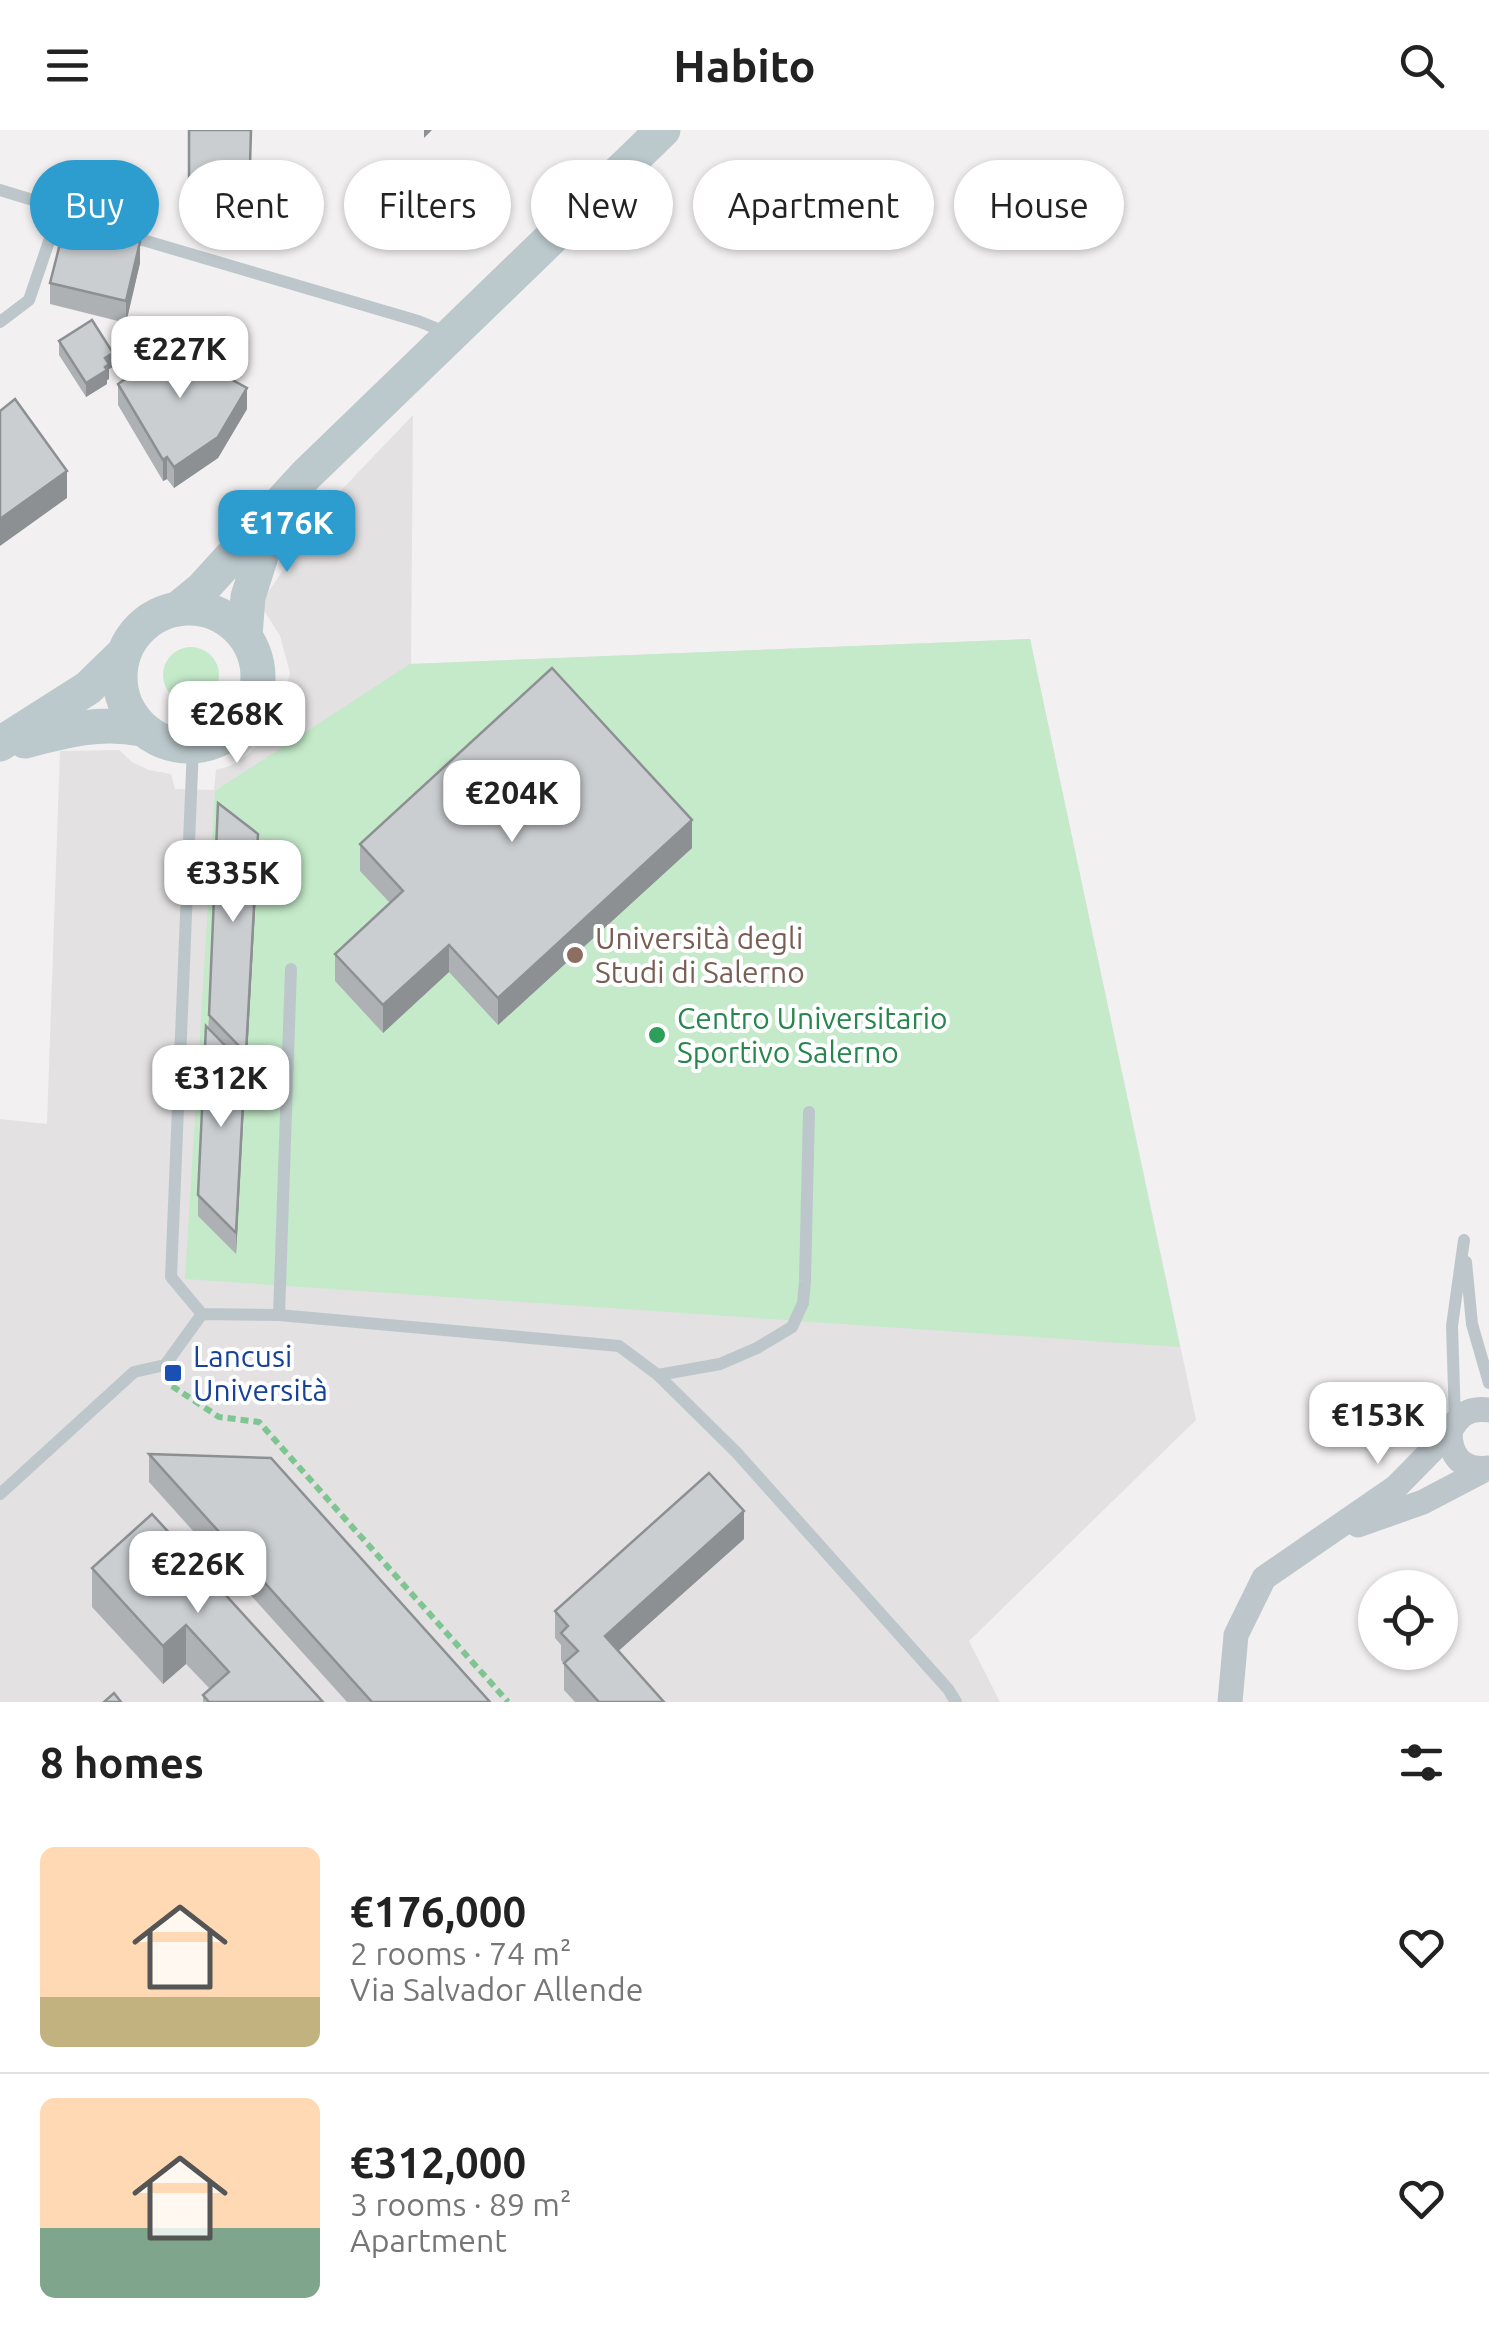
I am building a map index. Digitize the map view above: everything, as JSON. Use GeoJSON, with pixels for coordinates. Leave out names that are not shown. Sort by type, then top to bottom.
{"type":"FeatureCollection","features":[{"type":"Feature","properties":{"kind":"street"},"geometry":{"type":"LineString","coordinates":[[179,608],[451,334],[663,130]]}},
{"type":"Feature","properties":{"kind":"street"},"geometry":{"type":"LineString","coordinates":[[245,635],[248,597],[257,560],[279,504]]}},
{"type":"Feature","properties":{"kind":"street"},"geometry":{"type":"LineString","coordinates":[[179,608],[204,609],[227,618],[245,635],[256,657],[258,682],[252,706],[238,726],[217,740],[193,746],[166,742],[142,729],[117,724],[77,726],[0,746],[88,688],[123,654],[136,632],[155,616],[179,608]]}},
{"type":"Feature","properties":{"kind":"street"},"geometry":{"type":"LineString","coordinates":[[123,654],[119,681],[126,707],[142,729]]}},
{"type":"Feature","properties":{"kind":"street"},"geometry":{"type":"LineString","coordinates":[[1230,1702],[1236,1635],[1264,1578],[1396,1487],[1464,1413],[1489,1410]]}},
{"type":"Feature","properties":{"kind":"street"},"geometry":{"type":"LineString","coordinates":[[1452,1427],[1454,1456],[1474,1469],[1488,1469]]}},
{"type":"Feature","properties":{"kind":"street"},"geometry":{"type":"LineString","coordinates":[[1334,1533],[1423,1502],[1488,1469]]}},
{"type":"Feature","properties":{"kind":"lane"},"geometry":{"type":"LineString","coordinates":[[0,190],[30,199]]}},
{"type":"Feature","properties":{"kind":"lane"},"geometry":{"type":"LineString","coordinates":[[159,245],[451,334]]}},
{"type":"Feature","properties":{"kind":"lane"},"geometry":{"type":"LineString","coordinates":[[0,322],[29,300],[46,250]]}},
{"type":"Feature","properties":{"kind":"lane"},"geometry":{"type":"LineString","coordinates":[[193,746],[171,1277],[202,1314],[279,1315],[619,1346],[658,1375],[737,1453],[948,1688],[956,1702]]}},
{"type":"Feature","properties":{"kind":"lane"},"geometry":{"type":"LineString","coordinates":[[279,1315],[291,968]]}},
{"type":"Feature","properties":{"kind":"lane"},"geometry":{"type":"LineString","coordinates":[[658,1375],[720,1364],[792,1327],[803,1303],[805,1281],[809,1112]]}},
{"type":"Feature","properties":{"kind":"lane"},"geometry":{"type":"LineString","coordinates":[[1452,1427],[1452,1326],[1464,1240],[1472,1324],[1489,1383]]}},
{"type":"Feature","properties":{"kind":"lane"},"geometry":{"type":"LineString","coordinates":[[0,1494],[134,1372],[165,1365],[202,1314]]}},
{"type":"Feature","properties":{"kind":"path"},"geometry":{"type":"LineString","coordinates":[[165,1365],[172,1386],[219,1417],[258,1422],[508,1702]]}},
{"type":"Feature","properties":{"kind":"shaded area","name":"Università degli Studi di Salerno"},"geometry":{"type":"Polygon","coordinates":[[[413,415],[411,664],[1030,639],[1196,1420],[969,1641],[1000,1702],[0,1702],[0,1119],[47,1124],[60,751],[119,750],[149,770],[171,774],[175,789],[214,790],[216,770],[249,754],[269,732],[282,705],[290,673],[280,636],[260,604],[329,503],[413,415]]]}},
{"type":"Feature","properties":{"kind":"green space","name":"Centro Universitario Sportivo Salerno"},"geometry":{"type":"Polygon","coordinates":[[[1030,639],[1180,1347],[185,1279],[215,791],[410,664],[1030,639]]]}},
{"type":"Feature","properties":{"kind":"green space"},"geometry":{"type":"Polygon","coordinates":[[[191,647],[210,656],[219,675],[210,694],[191,703],[172,694],[163,675],[172,656],[191,647]]]}},
{"type":"Feature","properties":{"kind":"building"},"geometry":{"type":"Polygon","coordinates":[[[189,130],[251,130],[250,160],[189,160],[189,130]]]}},
{"type":"Feature","properties":{"kind":"building"},"geometry":{"type":"Polygon","coordinates":[[[58,250],[138,250],[126,301],[50,283],[58,250]]]}},
{"type":"Feature","properties":{"kind":"building"},"geometry":{"type":"Polygon","coordinates":[[[92,320],[113,353],[105,358],[107,370],[86,383],[59,341],[92,320]]]}},
{"type":"Feature","properties":{"kind":"building"},"geometry":{"type":"Polygon","coordinates":[[[157,339],[247,388],[218,437],[174,467],[167,457],[163,460],[118,384],[144,366],[140,364],[157,339]]]}},
{"type":"Feature","properties":{"kind":"building"},"geometry":{"type":"Polygon","coordinates":[[[15,399],[67,471],[0,519],[0,411],[15,399]]]}},
{"type":"Feature","properties":{"kind":"building"},"geometry":{"type":"Polygon","coordinates":[[[552,668],[692,820],[498,998],[449,945],[383,1005],[335,954],[403,891],[360,844],[552,668]]]}},
{"type":"Feature","properties":{"kind":"building"},"geometry":{"type":"Polygon","coordinates":[[[218,803],[258,834],[246,1053],[209,1015],[218,803]]]}},
{"type":"Feature","properties":{"kind":"building"},"geometry":{"type":"Polygon","coordinates":[[[206,1026],[245,1066],[236,1233],[198,1195],[206,1026]]]}},
{"type":"Feature","properties":{"kind":"building"},"geometry":{"type":"Polygon","coordinates":[[[149,1454],[271,1458],[490,1702],[372,1702],[149,1454]]]}},
{"type":"Feature","properties":{"kind":"building"},"geometry":{"type":"Polygon","coordinates":[[[709,1473],[744,1511],[605,1636],[664,1702],[599,1702],[564,1663],[578,1651],[561,1633],[568,1626],[555,1611],[709,1473]]]}},
{"type":"Feature","properties":{"kind":"building"},"geometry":{"type":"Polygon","coordinates":[[[152,1514],[323,1702],[209,1702],[203,1695],[229,1672],[186,1625],[163,1646],[92,1568],[152,1514]]]}},
{"type":"Feature","properties":{"kind":"building"},"geometry":{"type":"Polygon","coordinates":[[[114,1693],[121,1702],[104,1702],[114,1693]]]}},
{"type":"Feature","properties":{"kind":"place","name":"Università degli Studi di Salerno"},"geometry":{"type":"Point","coordinates":[575,955]}},
{"type":"Feature","properties":{"kind":"place","name":"Centro Universitario Sportivo Salerno"},"geometry":{"type":"Point","coordinates":[657,1035]}},
{"type":"Feature","properties":{"kind":"place","name":"Lancusi Università"},"geometry":{"type":"Point","coordinates":[173,1373]}}]}
